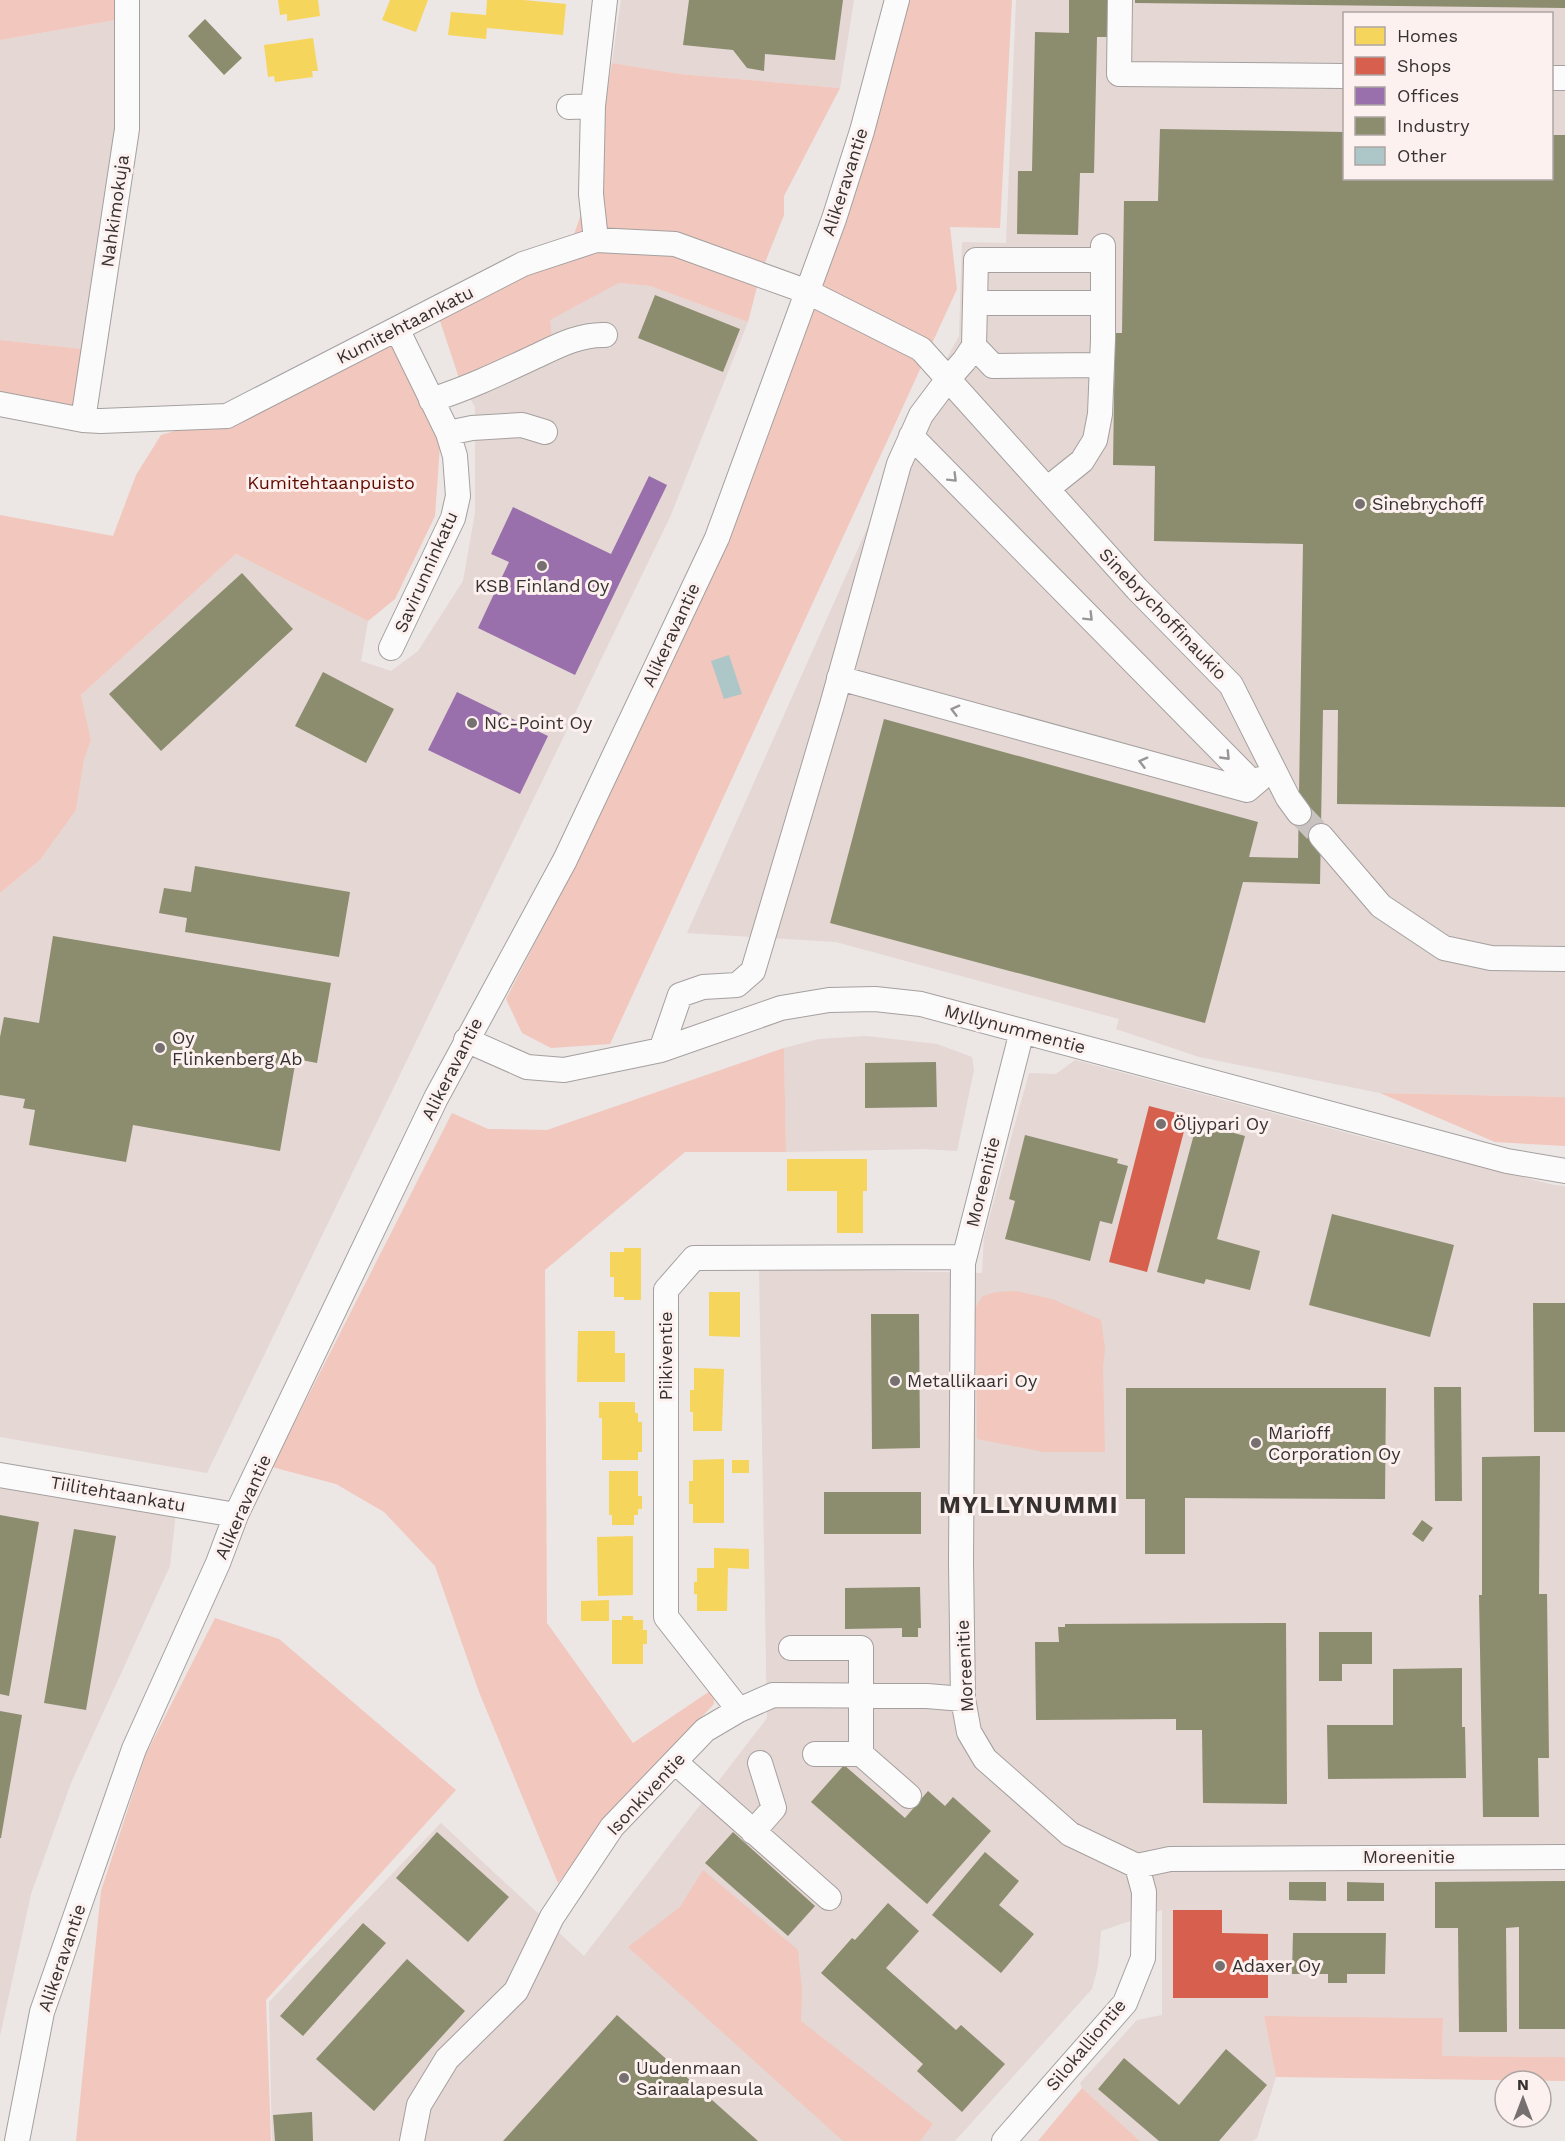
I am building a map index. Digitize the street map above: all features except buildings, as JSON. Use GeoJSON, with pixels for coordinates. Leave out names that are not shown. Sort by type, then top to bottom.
{"type":"FeatureCollection","features":[{"type":"Feature","properties":{"kind":"street","name":"Nahkimokuja"},"geometry":{"type":"LineString","coordinates":[[83,420],[127,129],[128,0]]}},
{"type":"Feature","properties":{"kind":"street"},"geometry":{"type":"LineString","coordinates":[[596,240],[591,194],[593,106],[605,0]]}},
{"type":"Feature","properties":{"kind":"street","name":"Alikeravantie"},"geometry":{"type":"LineString","coordinates":[[17,2141],[42,2012],[134,1749],[218,1563],[236,1515],[436,1098],[565,860],[717,538],[808,292],[862,131],[897,0]]}},
{"type":"Feature","properties":{"kind":"street"},"geometry":{"type":"LineString","coordinates":[[1120,0],[1119,74],[1343,76]]}},
{"type":"Feature","properties":{"kind":"street"},"geometry":{"type":"LineString","coordinates":[[569,107],[593,106]]}},
{"type":"Feature","properties":{"kind":"street","name":"Kumitehtaankatu"},"geometry":{"type":"LineString","coordinates":[[0,404],[101,422],[226,416],[523,264],[596,240],[675,244],[808,292]]}},
{"type":"Feature","properties":{"kind":"street"},"geometry":{"type":"LineString","coordinates":[[660,1050],[680,995],[703,987],[737,985],[753,971],[899,464],[921,415],[964,362],[974,346],[976,260],[1103,253],[1100,414],[1095,440],[1082,461],[1047,489]]}},
{"type":"Feature","properties":{"kind":"street","name":"Sinebrychoffinaukio"},"geometry":{"type":"LineString","coordinates":[[808,292],[921,349],[1137,589],[1231,685],[1288,798],[1299,813]]}},
{"type":"Feature","properties":{"kind":"street"},"geometry":{"type":"LineString","coordinates":[[975,303],[1103,303]]}},
{"type":"Feature","properties":{"kind":"street","name":"Savirunninkatu"},"geometry":{"type":"LineString","coordinates":[[392,648],[453,518],[458,496],[455,456],[448,433],[397,329]]}},
{"type":"Feature","properties":{"kind":"street"},"geometry":{"type":"LineString","coordinates":[[431,400],[463,389],[571,341],[591,334],[604,335]]}},
{"type":"Feature","properties":{"kind":"street"},"geometry":{"type":"LineString","coordinates":[[974,346],[993,366],[1102,365]]}},
{"type":"Feature","properties":{"kind":"street"},"geometry":{"type":"LineString","coordinates":[[448,433],[472,428],[522,425],[545,432]]}},
{"type":"Feature","properties":{"kind":"street"},"geometry":{"type":"LineString","coordinates":[[912,436],[1254,784]]}},
{"type":"Feature","properties":{"kind":"street"},"geometry":{"type":"LineString","coordinates":[[839,678],[1247,790],[1273,768]]}},
{"type":"Feature","properties":{"kind":"street"},"geometry":{"type":"LineString","coordinates":[[1321,836],[1381,906],[1444,948],[1491,958],[1565,959]]}},
{"type":"Feature","properties":{"kind":"street","name":"Myllynummentie"},"geometry":{"type":"LineString","coordinates":[[466,1040],[527,1067],[564,1070],[660,1050],[781,1008],[828,1000],[875,999],[921,1004],[1507,1161],[1565,1171]]}},
{"type":"Feature","properties":{"kind":"street","name":"Moreenitie"},"geometry":{"type":"LineString","coordinates":[[1022,1031],[964,1257],[961,1563],[963,1700],[969,1732],[985,1759],[1070,1834],[1137,1866],[1170,1858],[1565,1857]]}},
{"type":"Feature","properties":{"kind":"street","name":"Piikiventie"},"geometry":{"type":"LineString","coordinates":[[739,1710],[666,1617],[666,1290],[694,1258],[964,1257]]}},
{"type":"Feature","properties":{"kind":"street","name":"Tiilitehtaankatu"},"geometry":{"type":"LineString","coordinates":[[0,1475],[236,1515]]}},
{"type":"Feature","properties":{"kind":"street"},"geometry":{"type":"LineString","coordinates":[[791,1648],[861,1648],[861,1754]]}},
{"type":"Feature","properties":{"kind":"street","name":"Isonkiventie"},"geometry":{"type":"LineString","coordinates":[[412,2141],[419,2105],[447,2059],[516,1991],[552,1917],[612,1827],[705,1730],[739,1710],[773,1695],[927,1696],[963,1700]]}},
{"type":"Feature","properties":{"kind":"street"},"geometry":{"type":"LineString","coordinates":[[815,1754],[861,1754],[909,1796]]}},
{"type":"Feature","properties":{"kind":"street"},"geometry":{"type":"LineString","coordinates":[[675,1762],[829,1898]]}},
{"type":"Feature","properties":{"kind":"street"},"geometry":{"type":"LineString","coordinates":[[753,1832],[774,1808],[760,1763]]}},
{"type":"Feature","properties":{"kind":"street","name":"Silokalliontie"},"geometry":{"type":"LineString","coordinates":[[1004,2141],[1125,2003],[1143,1958],[1144,1892],[1137,1866]]}},
{"type":"Feature","properties":{"kind":"shaded area"},"geometry":{"type":"Polygon","coordinates":[[[621,0],[854,0],[840,88],[680,74],[612,63],[621,0]]]}},
{"type":"Feature","properties":{"kind":"shaded area"},"geometry":{"type":"Polygon","coordinates":[[[1016,0],[1565,0],[1565,1097],[1380,1093],[1199,1057],[1116,1029],[1119,1019],[836,942],[687,933],[926,396],[959,336],[962,242],[1006,243],[1016,0]]]}},
{"type":"Feature","properties":{"kind":"shaded area"},"geometry":{"type":"Polygon","coordinates":[[[127,18],[117,130],[83,349],[0,340],[0,40],[127,18]]]}},
{"type":"Feature","properties":{"kind":"shaded area"},"geometry":{"type":"Polygon","coordinates":[[[619,283],[650,286],[748,322],[670,517],[207,1473],[0,1437],[0,893],[40,860],[76,810],[84,760],[91,740],[81,695],[236,554],[368,621],[361,661],[391,671],[418,651],[463,581],[475,513],[475,407],[460,381],[549,320],[619,283]]]}},
{"type":"Feature","properties":{"kind":"shaded area"},"geometry":{"type":"Polygon","coordinates":[[[866,1036],[937,1044],[972,1057],[974,1070],[957,1151],[924,1149],[786,1152],[784,1048],[819,1039],[866,1036]]]}},
{"type":"Feature","properties":{"kind":"shaded area"},"geometry":{"type":"Polygon","coordinates":[[[1075,1060],[1377,1141],[1565,1186],[1565,2057],[1442,2056],[1443,2018],[1264,2016],[1276,2077],[1257,2138],[1253,2141],[1140,2141],[1082,2088],[1080,2083],[1137,2020],[1162,2015],[1162,1910],[1101,1931],[1098,1966],[1092,1989],[955,2141],[272,2141],[269,2002],[441,1823],[584,1956],[767,1718],[759,1268],[982,1273],[984,1237],[1029,1073],[1056,1074],[1075,1060]]]}},
{"type":"Feature","properties":{"kind":"shaded area"},"geometry":{"type":"Polygon","coordinates":[[[0,1482],[176,1512],[170,1566],[71,1783],[31,1894],[0,2036],[0,1482]]]}},
{"type":"Feature","properties":{"kind":"green space"},"geometry":{"type":"Polygon","coordinates":[[[0,0],[127,0],[127,18],[0,40],[0,0]]]}},
{"type":"Feature","properties":{"kind":"green space"},"geometry":{"type":"Polygon","coordinates":[[[897,0],[1012,0],[1000,228],[950,227],[957,289],[610,1044],[551,1048],[522,1033],[506,999],[578,860],[717,538],[897,0]]]}},
{"type":"Feature","properties":{"kind":"green space"},"geometry":{"type":"Polygon","coordinates":[[[612,63],[680,74],[840,88],[784,196],[784,215],[760,275],[748,322],[650,286],[619,283],[550,320],[552,340],[460,381],[436,309],[569,249],[580,217],[582,182],[603,185],[604,124],[612,63]]]}},
{"type":"Feature","properties":{"kind":"green space","name":"Kumitehtaanpuisto"},"geometry":{"type":"Polygon","coordinates":[[[397,329],[440,445],[435,516],[395,599],[368,621],[236,554],[81,695],[91,740],[84,760],[76,810],[40,860],[0,893],[0,515],[113,536],[136,475],[161,435],[227,416],[397,329]]]}},
{"type":"Feature","properties":{"kind":"green space"},"geometry":{"type":"Polygon","coordinates":[[[0,340],[83,349],[80,413],[0,395],[0,340]]]}},
{"type":"Feature","properties":{"kind":"green space"},"geometry":{"type":"Polygon","coordinates":[[[784,1048],[786,1152],[685,1152],[545,1270],[547,1623],[633,1743],[713,1689],[714,1704],[621,1801],[558,1883],[479,1692],[435,1566],[384,1512],[336,1484],[272,1467],[452,1113],[488,1129],[547,1130],[784,1048]]]}},
{"type":"Feature","properties":{"kind":"green space"},"geometry":{"type":"Polygon","coordinates":[[[1380,1093],[1565,1097],[1565,1146],[1495,1142],[1380,1093]]]}},
{"type":"Feature","properties":{"kind":"green space"},"geometry":{"type":"Polygon","coordinates":[[[1016,1291],[1052,1299],[1101,1320],[1105,1349],[1103,1367],[1105,1452],[1044,1452],[977,1439],[976,1333],[973,1311],[983,1296],[996,1292],[1016,1291]]]}},
{"type":"Feature","properties":{"kind":"green space"},"geometry":{"type":"Polygon","coordinates":[[[215,1618],[279,1639],[456,1790],[266,2000],[271,2141],[76,2141],[101,1891],[146,1754],[215,1618]]]}},
{"type":"Feature","properties":{"kind":"green space"},"geometry":{"type":"Polygon","coordinates":[[[703,1870],[798,1950],[802,1991],[801,2021],[933,2124],[920,2141],[843,2141],[628,1947],[680,1907],[703,1870]]]}},
{"type":"Feature","properties":{"kind":"green space"},"geometry":{"type":"Polygon","coordinates":[[[1264,2016],[1443,2018],[1442,2056],[1565,2057],[1565,2081],[1553,2081],[1553,2069],[1493,2069],[1493,2080],[1276,2077],[1264,2016]]]}},
{"type":"Feature","properties":{"kind":"green space"},"geometry":{"type":"Polygon","coordinates":[[[1082,2088],[1140,2141],[1038,2141],[1082,2088]]]}},
{"type":"Feature","properties":{"kind":"tunnel"},"geometry":{"type":"LineString","coordinates":[[1299,813],[1321,836]]}},
{"type":"Feature","properties":{"kind":"place","name":"Sinebrychoff"},"geometry":{"type":"Point","coordinates":[1360,504]}},
{"type":"Feature","properties":{"kind":"place","name":"KSB Finland Oy"},"geometry":{"type":"Point","coordinates":[542,566]}},
{"type":"Feature","properties":{"kind":"place","name":"NC-Point Oy"},"geometry":{"type":"Point","coordinates":[472,723]}},
{"type":"Feature","properties":{"kind":"place","name":"Oy Flinkenberg Ab"},"geometry":{"type":"Point","coordinates":[160,1048]}},
{"type":"Feature","properties":{"kind":"place","name":"Öljypari Oy"},"geometry":{"type":"Point","coordinates":[1161,1124]}},
{"type":"Feature","properties":{"kind":"place","name":"Metallikaari Oy"},"geometry":{"type":"Point","coordinates":[895,1381]}},
{"type":"Feature","properties":{"kind":"place","name":"Marioff Corporation Oy"},"geometry":{"type":"Point","coordinates":[1256,1443]}},
{"type":"Feature","properties":{"kind":"place","name":"Adaxer Oy"},"geometry":{"type":"Point","coordinates":[1220,1966]}},
{"type":"Feature","properties":{"kind":"place","name":"Uudenmaan Sairaalapesula"},"geometry":{"type":"Point","coordinates":[624,2078]}},
{"type":"Feature","properties":{"kind":"district","name":"MYLLYNUMMI"},"geometry":{"type":"Point","coordinates":[1029,1505]}}]}
